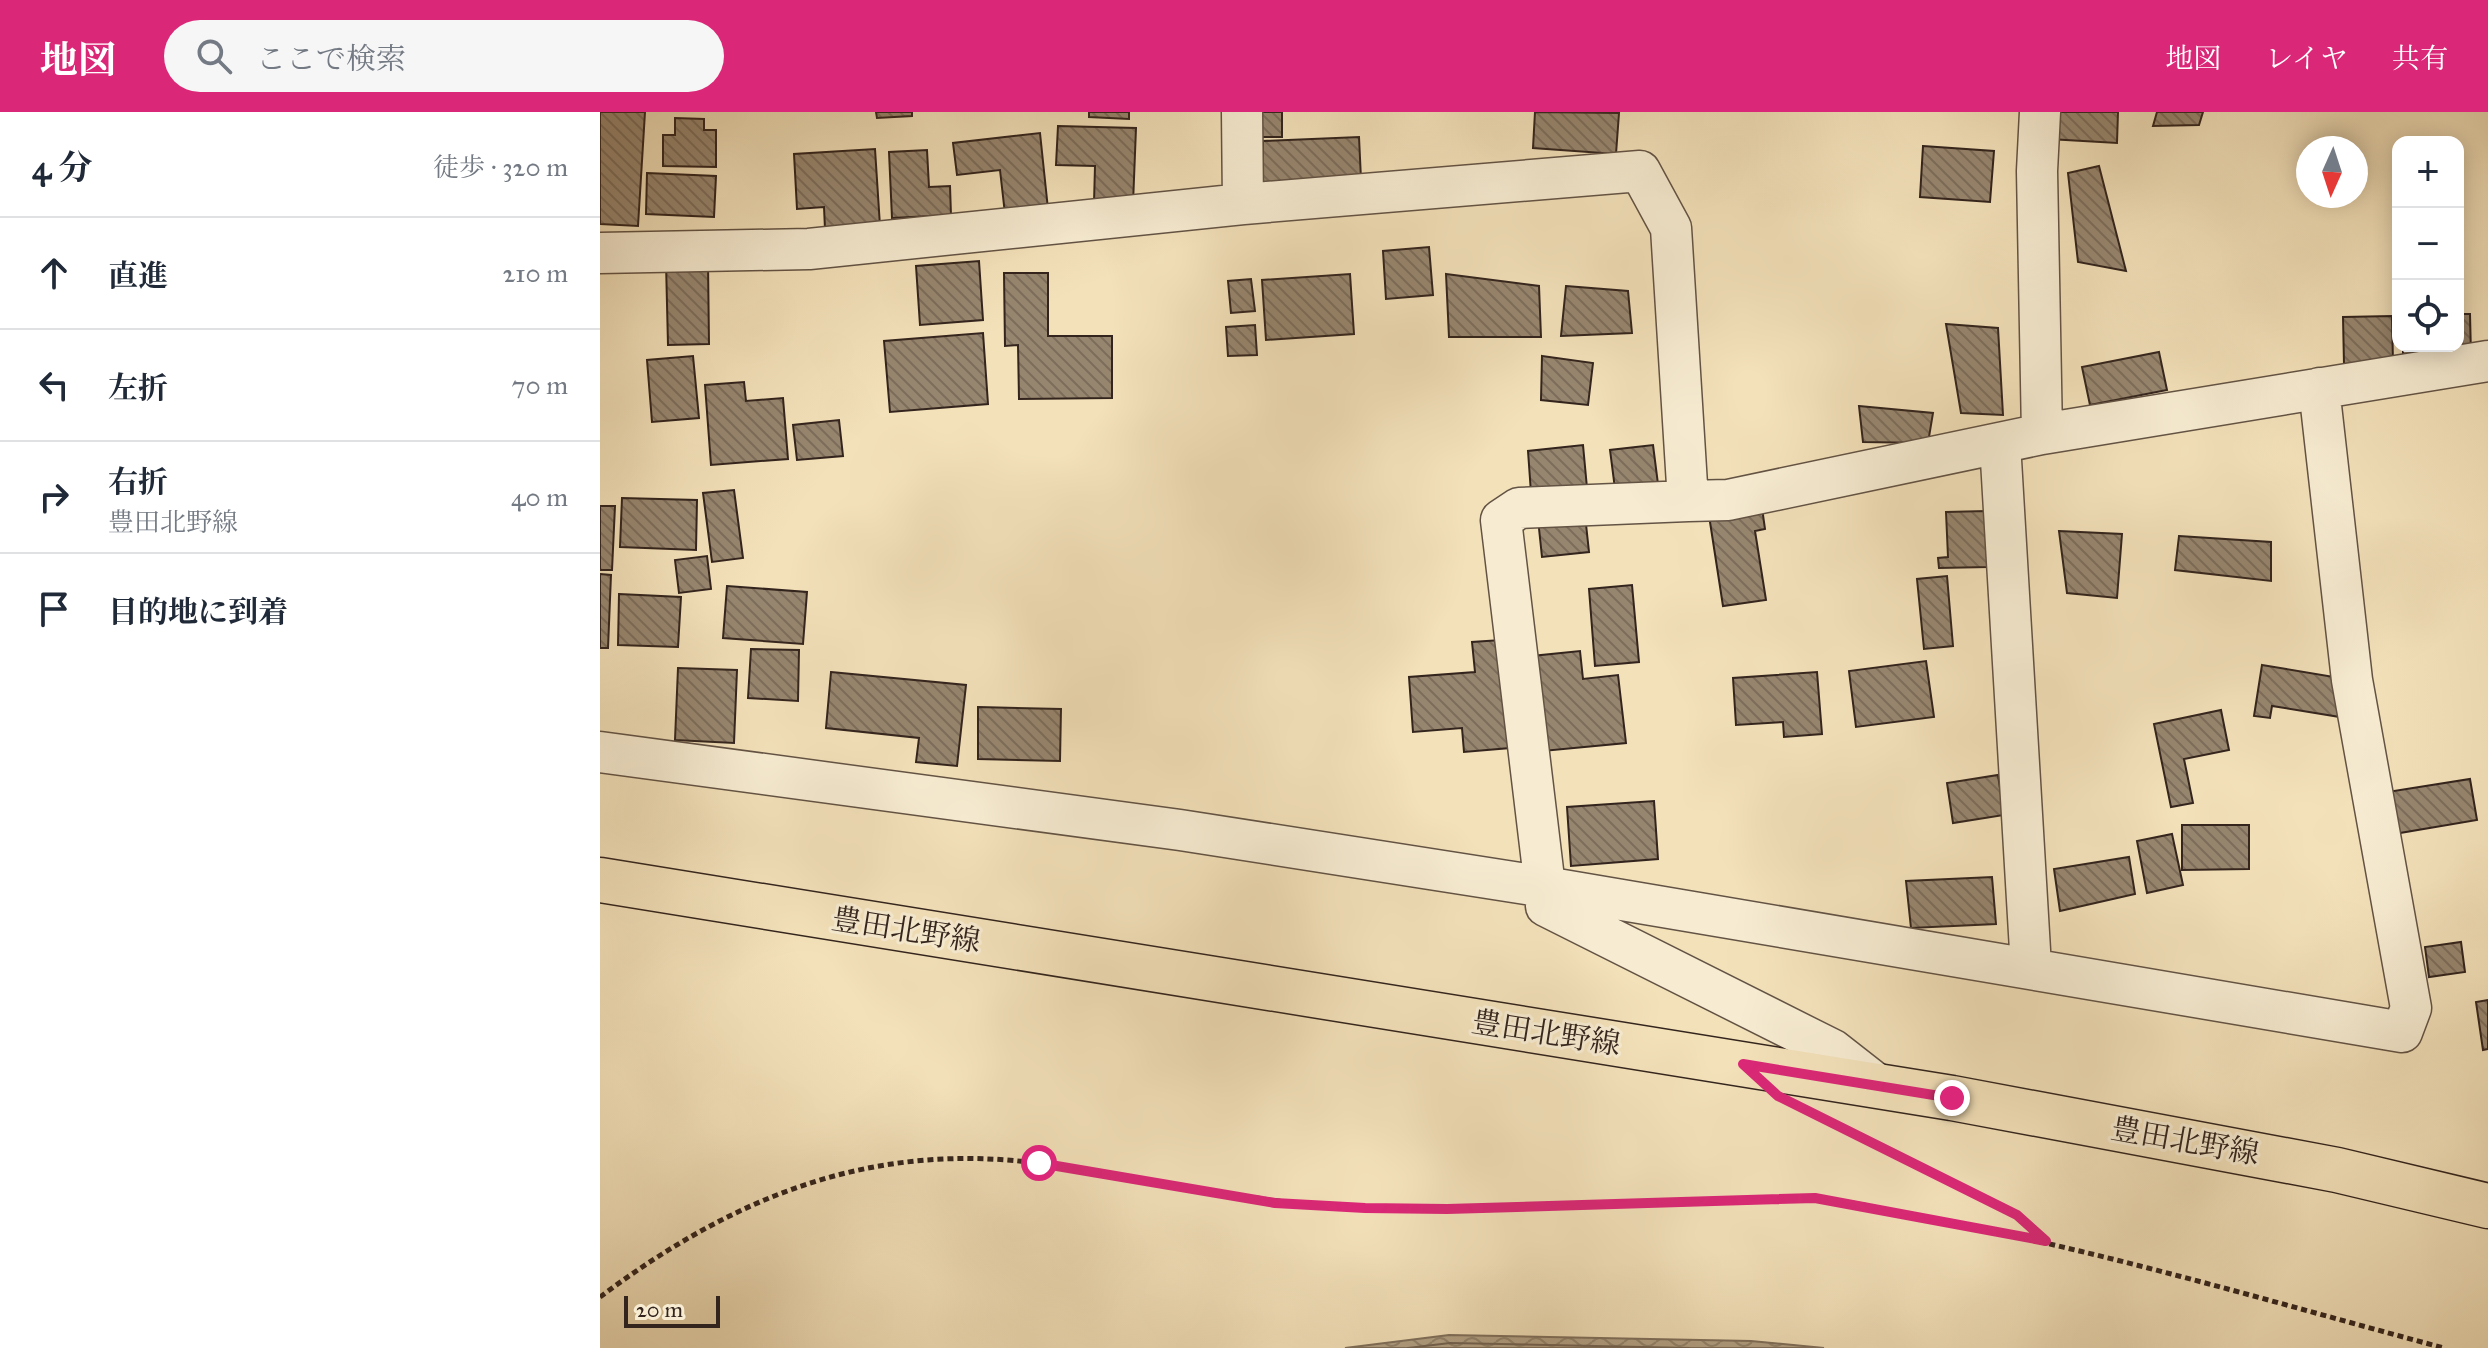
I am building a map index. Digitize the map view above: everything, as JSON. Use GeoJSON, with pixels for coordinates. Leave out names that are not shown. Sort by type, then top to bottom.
{"type":"FeatureCollection","features":[{"type":"Feature","properties":{"kind":"main road","name":"豊田北野線"},"geometry":{"type":"LineString","coordinates":[[600,880],[1879,1086],[2337,1170],[2488,1206]]}},
{"type":"Feature","properties":{"kind":"street"},"geometry":{"type":"LineString","coordinates":[[1242,112],[1243,204]]}},
{"type":"Feature","properties":{"kind":"street"},"geometry":{"type":"LineString","coordinates":[[2040,112],[2037,171],[2042,434]]}},
{"type":"Feature","properties":{"kind":"street"},"geometry":{"type":"LineString","coordinates":[[600,253],[809,249],[1243,204],[1640,171],[1671,228],[1688,501]]}},
{"type":"Feature","properties":{"kind":"street"},"geometry":{"type":"LineString","coordinates":[[1879,1086],[1833,1050],[1546,906],[1501,520],[1519,508],[1728,500],[2042,434],[2488,361]]}},
{"type":"Feature","properties":{"kind":"street"},"geometry":{"type":"LineString","coordinates":[[600,752],[1180,830],[2031,967],[2402,1032],[2411,1008],[2352,680],[2319,388]]}},
{"type":"Feature","properties":{"kind":"street"},"geometry":{"type":"LineString","coordinates":[[2000,443],[2031,967]]}},
{"type":"Feature","properties":{"kind":"path"},"geometry":{"type":"LineString","coordinates":[[1806,1110],[2017,1215],[2046,1241]]}},
{"type":"Feature","properties":{"kind":"path"},"geometry":{"type":"LineString","coordinates":[[600,1297],[641,1267],[740,1210],[808,1181],[882,1163],[961,1158],[1039,1163],[1275,1203],[1365,1208],[1447,1209],[1815,1198],[2046,1241],[2444,1348]]}},
{"type":"Feature","properties":{"kind":"water"},"geometry":{"type":"Polygon","coordinates":[[[1449,1335],[1751,1341],[1824,1348],[1345,1348],[1449,1335]]]}},
{"type":"Feature","properties":{"kind":"building"},"geometry":{"type":"Polygon","coordinates":[[[600,112],[645,112],[638,226],[600,224],[600,112]]]}},
{"type":"Feature","properties":{"kind":"building"},"geometry":{"type":"Polygon","coordinates":[[[876,112],[912,112],[912,116],[877,118],[876,112]]]}},
{"type":"Feature","properties":{"kind":"building"},"geometry":{"type":"Polygon","coordinates":[[[1089,112],[1129,112],[1129,119],[1089,117],[1089,112]]]}},
{"type":"Feature","properties":{"kind":"building"},"geometry":{"type":"Polygon","coordinates":[[[1249,112],[1282,112],[1282,137],[1249,137],[1249,112]]]}},
{"type":"Feature","properties":{"kind":"building"},"geometry":{"type":"Polygon","coordinates":[[[1535,112],[1619,113],[1616,154],[1533,148],[1535,112]]]}},
{"type":"Feature","properties":{"kind":"building"},"geometry":{"type":"Polygon","coordinates":[[[2050,112],[2118,112],[2117,143],[2049,139],[2050,112]]]}},
{"type":"Feature","properties":{"kind":"building"},"geometry":{"type":"Polygon","coordinates":[[[2157,112],[2203,112],[2199,125],[2153,126],[2157,112]]]}},
{"type":"Feature","properties":{"kind":"building"},"geometry":{"type":"Polygon","coordinates":[[[675,118],[704,119],[704,130],[716,130],[716,167],[663,166],[663,135],[675,135],[675,118]]]}},
{"type":"Feature","properties":{"kind":"building"},"geometry":{"type":"Polygon","coordinates":[[[1058,126],[1136,128],[1133,204],[1094,203],[1095,166],[1056,165],[1058,126]]]}},
{"type":"Feature","properties":{"kind":"building"},"geometry":{"type":"Polygon","coordinates":[[[1040,133],[1048,209],[1005,214],[1000,170],[957,175],[953,143],[1040,133]]]}},
{"type":"Feature","properties":{"kind":"building"},"geometry":{"type":"Polygon","coordinates":[[[1359,137],[1361,179],[1263,183],[1263,141],[1359,137]]]}},
{"type":"Feature","properties":{"kind":"building"},"geometry":{"type":"Polygon","coordinates":[[[1923,146],[1994,151],[1990,202],[1920,197],[1923,146]]]}},
{"type":"Feature","properties":{"kind":"building"},"geometry":{"type":"Polygon","coordinates":[[[875,149],[880,226],[825,229],[824,207],[797,209],[794,154],[875,149]]]}},
{"type":"Feature","properties":{"kind":"building"},"geometry":{"type":"Polygon","coordinates":[[[927,150],[929,187],[950,186],[951,215],[892,218],[889,152],[927,150]]]}},
{"type":"Feature","properties":{"kind":"building"},"geometry":{"type":"Polygon","coordinates":[[[2099,166],[2126,271],[2078,262],[2068,173],[2099,166]]]}},
{"type":"Feature","properties":{"kind":"building"},"geometry":{"type":"Polygon","coordinates":[[[647,173],[716,176],[714,217],[646,214],[647,173]]]}},
{"type":"Feature","properties":{"kind":"building"},"geometry":{"type":"Polygon","coordinates":[[[1429,247],[1433,295],[1386,299],[1383,251],[1429,247]]]}},
{"type":"Feature","properties":{"kind":"building"},"geometry":{"type":"Polygon","coordinates":[[[979,261],[983,320],[920,325],[916,266],[979,261]]]}},
{"type":"Feature","properties":{"kind":"building"},"geometry":{"type":"Polygon","coordinates":[[[708,262],[709,344],[668,345],[666,263],[708,262]]]}},
{"type":"Feature","properties":{"kind":"building"},"geometry":{"type":"Polygon","coordinates":[[[1004,273],[1048,273],[1048,336],[1112,336],[1112,398],[1019,399],[1018,345],[1005,346],[1004,273]]]}},
{"type":"Feature","properties":{"kind":"building"},"geometry":{"type":"Polygon","coordinates":[[[1350,274],[1354,334],[1266,340],[1262,280],[1350,274]]]}},
{"type":"Feature","properties":{"kind":"building"},"geometry":{"type":"Polygon","coordinates":[[[1446,274],[1539,286],[1541,337],[1449,337],[1446,274]]]}},
{"type":"Feature","properties":{"kind":"building"},"geometry":{"type":"Polygon","coordinates":[[[1251,279],[1255,311],[1231,313],[1228,281],[1251,279]]]}},
{"type":"Feature","properties":{"kind":"building"},"geometry":{"type":"Polygon","coordinates":[[[1566,286],[1628,291],[1632,333],[1561,336],[1566,286]]]}},
{"type":"Feature","properties":{"kind":"building"},"geometry":{"type":"Polygon","coordinates":[[[2464,314],[2470,314],[2471,355],[2403,356],[2403,352],[2464,352],[2464,314]]]}},
{"type":"Feature","properties":{"kind":"building"},"geometry":{"type":"Polygon","coordinates":[[[2392,316],[2393,363],[2344,364],[2343,317],[2392,316]]]}},
{"type":"Feature","properties":{"kind":"building"},"geometry":{"type":"Polygon","coordinates":[[[1946,324],[1998,328],[2003,415],[1961,413],[1946,324]]]}},
{"type":"Feature","properties":{"kind":"building"},"geometry":{"type":"Polygon","coordinates":[[[1255,325],[1257,355],[1228,356],[1226,327],[1255,325]]]}},
{"type":"Feature","properties":{"kind":"building"},"geometry":{"type":"Polygon","coordinates":[[[983,333],[988,404],[890,412],[884,341],[983,333]]]}},
{"type":"Feature","properties":{"kind":"building"},"geometry":{"type":"Polygon","coordinates":[[[2159,352],[2167,390],[2090,405],[2082,367],[2159,352]]]}},
{"type":"Feature","properties":{"kind":"building"},"geometry":{"type":"Polygon","coordinates":[[[693,356],[699,418],[652,422],[647,360],[693,356]]]}},
{"type":"Feature","properties":{"kind":"building"},"geometry":{"type":"Polygon","coordinates":[[[1542,356],[1593,363],[1588,405],[1541,400],[1542,356]]]}},
{"type":"Feature","properties":{"kind":"building"},"geometry":{"type":"Polygon","coordinates":[[[744,382],[746,401],[783,398],[788,459],[711,465],[705,385],[744,382]]]}},
{"type":"Feature","properties":{"kind":"building"},"geometry":{"type":"Polygon","coordinates":[[[1859,406],[1933,413],[1928,443],[1863,442],[1859,406]]]}},
{"type":"Feature","properties":{"kind":"building"},"geometry":{"type":"Polygon","coordinates":[[[839,420],[843,456],[797,460],[793,425],[839,420]]]}},
{"type":"Feature","properties":{"kind":"building"},"geometry":{"type":"Polygon","coordinates":[[[1583,445],[1587,488],[1531,493],[1528,451],[1583,445]]]}},
{"type":"Feature","properties":{"kind":"building"},"geometry":{"type":"Polygon","coordinates":[[[1653,445],[1658,484],[1615,489],[1610,450],[1653,445]]]}},
{"type":"Feature","properties":{"kind":"building"},"geometry":{"type":"Polygon","coordinates":[[[734,490],[743,558],[712,562],[703,493],[734,490]]]}},
{"type":"Feature","properties":{"kind":"building"},"geometry":{"type":"Polygon","coordinates":[[[622,498],[697,500],[696,550],[620,547],[622,498]]]}},
{"type":"Feature","properties":{"kind":"building"},"geometry":{"type":"Polygon","coordinates":[[[1761,501],[1765,529],[1755,531],[1766,600],[1723,606],[1708,509],[1761,501]]]}},
{"type":"Feature","properties":{"kind":"building"},"geometry":{"type":"Polygon","coordinates":[[[600,506],[615,506],[612,570],[600,570],[600,506]]]}},
{"type":"Feature","properties":{"kind":"building"},"geometry":{"type":"Polygon","coordinates":[[[1986,511],[1988,567],[1939,568],[1938,558],[1948,557],[1946,512],[1986,511]]]}},
{"type":"Feature","properties":{"kind":"building"},"geometry":{"type":"Polygon","coordinates":[[[1585,515],[1589,552],[1542,557],[1538,519],[1585,515]]]}},
{"type":"Feature","properties":{"kind":"building"},"geometry":{"type":"Polygon","coordinates":[[[2059,531],[2122,534],[2117,598],[2067,593],[2059,531]]]}},
{"type":"Feature","properties":{"kind":"building"},"geometry":{"type":"Polygon","coordinates":[[[2179,536],[2271,542],[2271,581],[2175,570],[2179,536]]]}},
{"type":"Feature","properties":{"kind":"building"},"geometry":{"type":"Polygon","coordinates":[[[707,556],[711,589],[679,593],[675,560],[707,556]]]}},
{"type":"Feature","properties":{"kind":"building"},"geometry":{"type":"Polygon","coordinates":[[[600,574],[611,575],[608,648],[600,648],[600,574]]]}},
{"type":"Feature","properties":{"kind":"building"},"geometry":{"type":"Polygon","coordinates":[[[1947,576],[1953,646],[1924,649],[1917,579],[1947,576]]]}},
{"type":"Feature","properties":{"kind":"building"},"geometry":{"type":"Polygon","coordinates":[[[1632,585],[1639,662],[1595,666],[1589,589],[1632,585]]]}},
{"type":"Feature","properties":{"kind":"building"},"geometry":{"type":"Polygon","coordinates":[[[727,586],[807,592],[803,644],[723,638],[727,586]]]}},
{"type":"Feature","properties":{"kind":"building"},"geometry":{"type":"Polygon","coordinates":[[[619,594],[681,597],[678,647],[618,645],[619,594]]]}},
{"type":"Feature","properties":{"kind":"building"},"geometry":{"type":"Polygon","coordinates":[[[1501,640],[1510,748],[1464,752],[1462,728],[1413,732],[1409,677],[1475,672],[1472,642],[1501,640]]]}},
{"type":"Feature","properties":{"kind":"building"},"geometry":{"type":"Polygon","coordinates":[[[751,649],[799,650],[798,701],[748,698],[751,649]]]}},
{"type":"Feature","properties":{"kind":"building"},"geometry":{"type":"Polygon","coordinates":[[[1580,651],[1583,679],[1618,675],[1626,743],[1543,751],[1532,656],[1580,651]]]}},
{"type":"Feature","properties":{"kind":"building"},"geometry":{"type":"Polygon","coordinates":[[[1926,661],[1934,717],[1856,727],[1849,671],[1926,661]]]}},
{"type":"Feature","properties":{"kind":"building"},"geometry":{"type":"Polygon","coordinates":[[[2262,665],[2352,680],[2346,718],[2272,706],[2270,718],[2254,716],[2262,665]]]}},
{"type":"Feature","properties":{"kind":"building"},"geometry":{"type":"Polygon","coordinates":[[[678,668],[737,670],[734,743],[675,740],[678,668]]]}},
{"type":"Feature","properties":{"kind":"building"},"geometry":{"type":"Polygon","coordinates":[[[831,672],[966,685],[957,766],[916,762],[919,738],[826,728],[831,672]]]}},
{"type":"Feature","properties":{"kind":"building"},"geometry":{"type":"Polygon","coordinates":[[[1817,672],[1822,734],[1784,737],[1783,722],[1736,725],[1733,678],[1817,672]]]}},
{"type":"Feature","properties":{"kind":"building"},"geometry":{"type":"Polygon","coordinates":[[[978,707],[1061,709],[1060,761],[978,759],[978,707]]]}},
{"type":"Feature","properties":{"kind":"building"},"geometry":{"type":"Polygon","coordinates":[[[2221,710],[2229,750],[2184,759],[2193,803],[2171,807],[2154,724],[2221,710]]]}},
{"type":"Feature","properties":{"kind":"building"},"geometry":{"type":"Polygon","coordinates":[[[1998,775],[2004,815],[1953,823],[1947,783],[1998,775]]]}},
{"type":"Feature","properties":{"kind":"building"},"geometry":{"type":"Polygon","coordinates":[[[2470,779],[2477,820],[2388,835],[2381,793],[2470,779]]]}},
{"type":"Feature","properties":{"kind":"building"},"geometry":{"type":"Polygon","coordinates":[[[1654,801],[1658,859],[1571,866],[1567,807],[1654,801]]]}},
{"type":"Feature","properties":{"kind":"building"},"geometry":{"type":"Polygon","coordinates":[[[2182,825],[2249,825],[2249,869],[2182,870],[2182,825]]]}},
{"type":"Feature","properties":{"kind":"building"},"geometry":{"type":"Polygon","coordinates":[[[2172,834],[2183,885],[2147,893],[2137,841],[2172,834]]]}},
{"type":"Feature","properties":{"kind":"building"},"geometry":{"type":"Polygon","coordinates":[[[2129,857],[2135,894],[2060,911],[2054,869],[2129,857]]]}},
{"type":"Feature","properties":{"kind":"building"},"geometry":{"type":"Polygon","coordinates":[[[1992,877],[1996,924],[1911,928],[1906,881],[1992,877]]]}},
{"type":"Feature","properties":{"kind":"building"},"geometry":{"type":"Polygon","coordinates":[[[2461,942],[2465,972],[2429,977],[2425,947],[2461,942]]]}},
{"type":"Feature","properties":{"kind":"building"},"geometry":{"type":"Polygon","coordinates":[[[2488,1000],[2488,1049],[2483,1050],[2476,1002],[2488,1000]]]}},
{"type":"Feature","properties":{"kind":"route"},"geometry":{"type":"LineString","coordinates":[[1039,1163],[1275,1203],[1365,1208],[1447,1209],[1815,1198],[2046,1241],[2017,1215],[1778,1096],[1743,1064],[1952,1098]]}}]}
